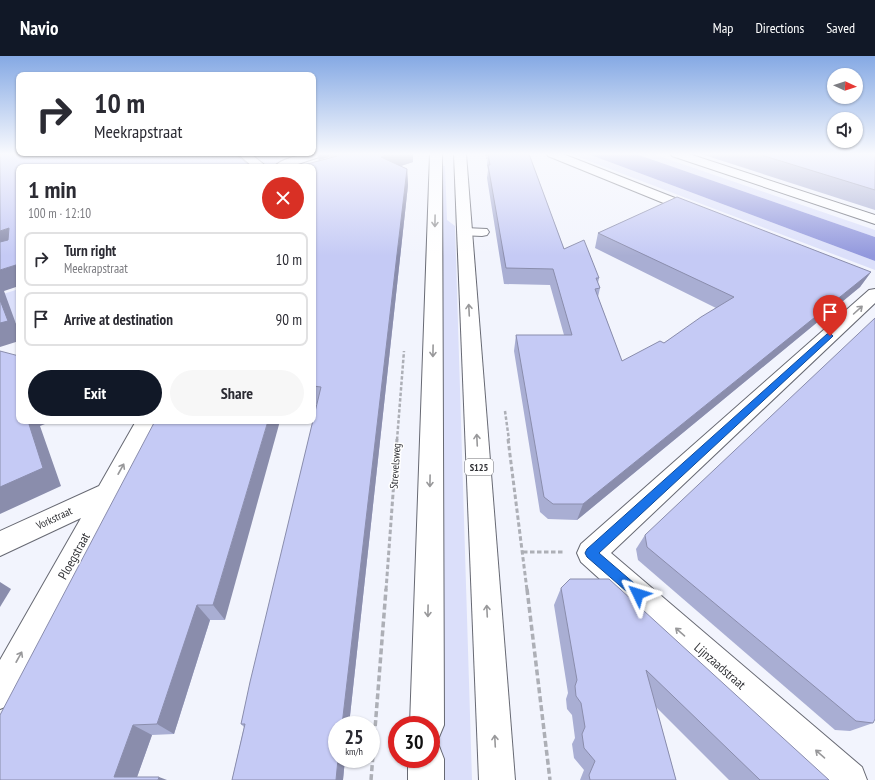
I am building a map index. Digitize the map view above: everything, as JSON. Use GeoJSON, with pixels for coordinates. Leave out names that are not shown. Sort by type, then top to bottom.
{"type":"FeatureCollection","features":[{"type":"Feature","properties":{"kind":"street"},"geometry":{"type":"LineString","coordinates":[[426,716],[435,188]]}},
{"type":"Feature","properties":{"kind":"street","name":"S125"},"geometry":{"type":"LineString","coordinates":[[472,188],[497,780]]}},
{"type":"Feature","properties":{"kind":"street"},"geometry":{"type":"LineString","coordinates":[[638,188],[710,216]]}},
{"type":"Feature","properties":{"kind":"street"},"geometry":{"type":"LineString","coordinates":[[778,188],[875,220]]}},
{"type":"Feature","properties":{"kind":"street"},"geometry":{"type":"LineString","coordinates":[[591,553],[875,294]]}},
{"type":"Feature","properties":{"kind":"street","name":"Ploegstraat"},"geometry":{"type":"LineString","coordinates":[[0,692],[145,424]]}},
{"type":"Feature","properties":{"kind":"street","name":"Vorkstraat"},"geometry":{"type":"LineString","coordinates":[[0,544],[108,493]]}},
{"type":"Feature","properties":{"kind":"street","name":"Lijnzaadstraat"},"geometry":{"type":"LineString","coordinates":[[591,553],[849,780]]}},
{"type":"Feature","properties":{"kind":"street"},"geometry":{"type":"LineString","coordinates":[[426,768],[426,780]]}},
{"type":"Feature","properties":{"kind":"path","name":"Strevelsweg"},"geometry":{"type":"LineString","coordinates":[[371,780],[404,350]]}},
{"type":"Feature","properties":{"kind":"path"},"geometry":{"type":"LineString","coordinates":[[504,404],[550,780]]}},
{"type":"Feature","properties":{"kind":"path"},"geometry":{"type":"LineString","coordinates":[[523,552],[591,553]]}},
{"type":"Feature","properties":{"kind":"shaded area"},"geometry":{"type":"Polygon","coordinates":[[[441,188],[446,188],[447,220],[455,226],[472,780],[439,780],[441,188]]]}},
{"type":"Feature","properties":{"kind":"shaded area"},"geometry":{"type":"Polygon","coordinates":[[[660,188],[679,188],[875,261],[875,270],[660,188]]]}},
{"type":"Feature","properties":{"kind":"shaded area"},"geometry":{"type":"Polygon","coordinates":[[[733,188],[752,188],[875,230],[875,237],[733,188]]]}},
{"type":"Feature","properties":{"kind":"shaded area"},"geometry":{"type":"Polygon","coordinates":[[[16,290],[16,322],[15,322],[0,295],[16,290]]]}},
{"type":"Feature","properties":{"kind":"water"},"geometry":{"type":"Polygon","coordinates":[[[679,188],[733,188],[875,237],[875,261],[679,188]]]}},
{"type":"Feature","properties":{"kind":"building"},"geometry":{"type":"Polygon","coordinates":[[[0,188],[16,188],[16,265],[0,270],[0,242],[8,240],[9,228],[0,231],[0,188]]]}},
{"type":"Feature","properties":{"kind":"building"},"geometry":{"type":"Polygon","coordinates":[[[316,188],[405,188],[343,716],[328,716],[328,768],[337,768],[336,780],[232,780],[245,724],[241,724],[250,682],[312,424],[316,424],[316,408],[321,387],[316,386],[316,188]]]}},
{"type":"Feature","properties":{"kind":"building"},"geometry":{"type":"Polygon","coordinates":[[[492,188],[541,188],[564,249],[584,240],[599,278],[596,278],[600,288],[595,289],[622,361],[660,341],[664,343],[701,317],[734,297],[598,233],[677,197],[871,272],[583,504],[553,504],[544,497],[516,335],[572,335],[553,269],[506,268],[492,188]]]}},
{"type":"Feature","properties":{"kind":"building"},"geometry":{"type":"Polygon","coordinates":[[[0,300],[8,321],[0,323],[0,300]]]}},
{"type":"Feature","properties":{"kind":"building"},"geometry":{"type":"Polygon","coordinates":[[[875,318],[875,719],[873,723],[856,721],[647,547],[645,535],[875,318]]]}},
{"type":"Feature","properties":{"kind":"building"},"geometry":{"type":"Polygon","coordinates":[[[0,351],[16,355],[16,424],[29,424],[43,468],[0,487],[0,351]]]}},
{"type":"Feature","properties":{"kind":"building"},"geometry":{"type":"Polygon","coordinates":[[[153,424],[267,424],[213,605],[197,605],[157,724],[133,725],[114,777],[159,777],[158,780],[0,780],[0,715],[153,424]]]}},
{"type":"Feature","properties":{"kind":"building"},"geometry":{"type":"Polygon","coordinates":[[[570,579],[609,579],[829,780],[760,780],[646,670],[676,780],[590,780],[589,775],[595,761],[584,748],[582,734],[585,727],[581,703],[576,696],[575,686],[577,680],[561,588],[570,579]]]}},
{"type":"Feature","properties":{"kind":"route"},"geometry":{"type":"LineString","coordinates":[[638,594],[591,553],[830,336]]}}]}
